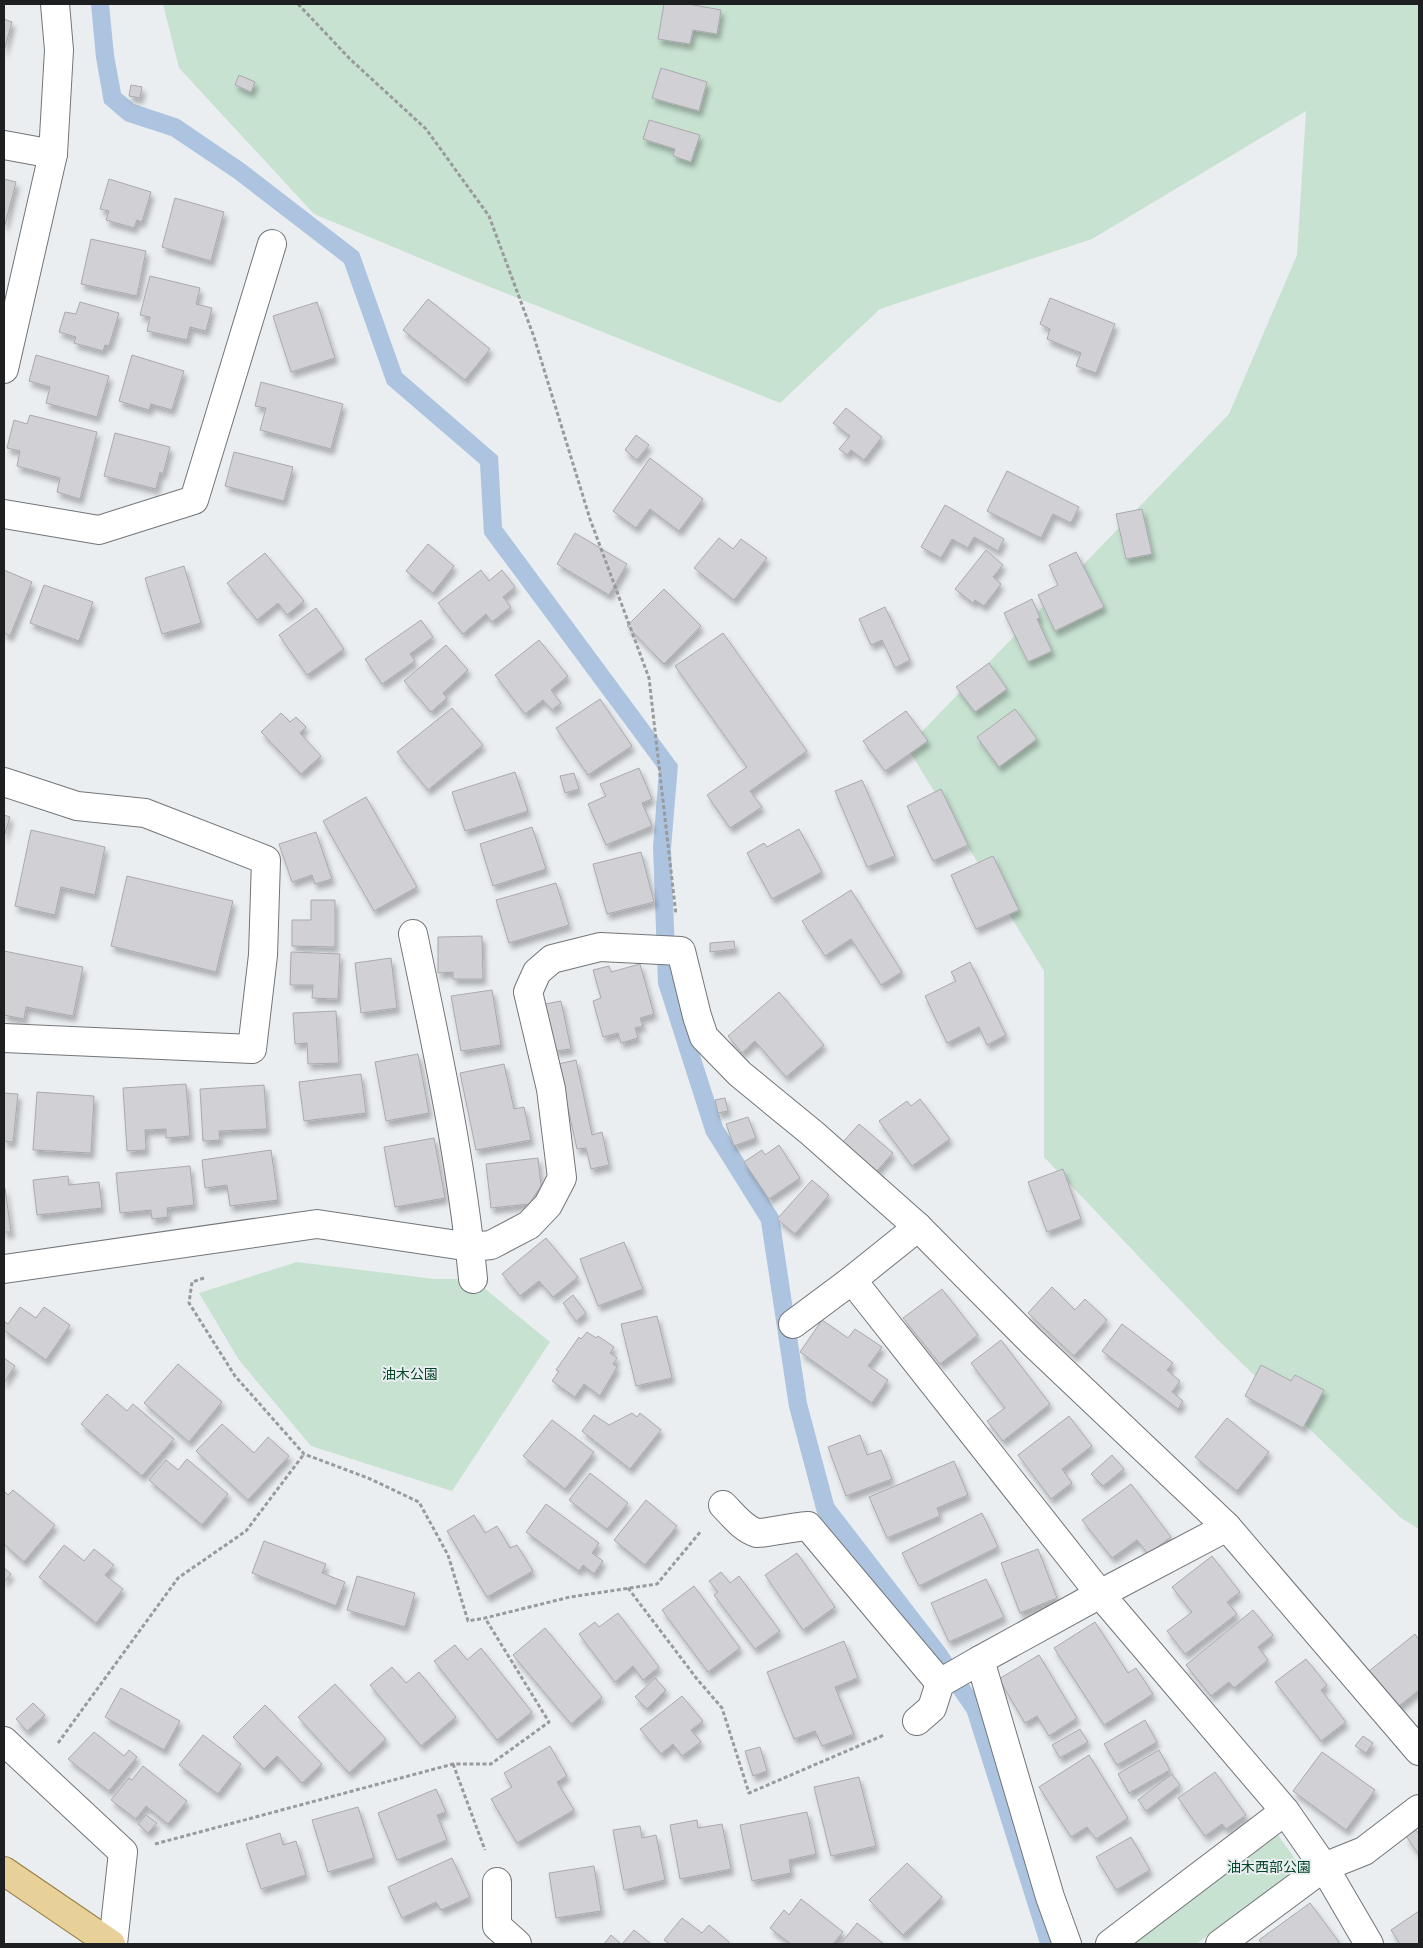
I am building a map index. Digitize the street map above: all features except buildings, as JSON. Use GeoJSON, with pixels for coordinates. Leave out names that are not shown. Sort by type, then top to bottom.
{"type":"FeatureCollection","features":[{"type":"Feature","properties":{"kind":"main road"},"geometry":{"type":"LineString","coordinates":[[4,1871],[112,1944]]}},
{"type":"Feature","properties":{"kind":"street"},"geometry":{"type":"LineString","coordinates":[[4,369],[53,154],[59,50],[55,4]]}},
{"type":"Feature","properties":{"kind":"street"},"geometry":{"type":"LineString","coordinates":[[4,145],[53,154]]}},
{"type":"Feature","properties":{"kind":"street"},"geometry":{"type":"LineString","coordinates":[[4,514],[99,530],[194,500],[272,244]]}},
{"type":"Feature","properties":{"kind":"street"},"geometry":{"type":"LineString","coordinates":[[4,782],[77,806],[145,813],[266,860],[262,955],[252,1049],[4,1038]]}},
{"type":"Feature","properties":{"kind":"street"},"geometry":{"type":"LineString","coordinates":[[413,934],[445,1087],[471,1247],[473,1279]]}},
{"type":"Feature","properties":{"kind":"street"},"geometry":{"type":"LineString","coordinates":[[4,1269],[317,1224],[471,1247],[491,1245],[529,1226],[548,1205],[562,1178],[551,1089],[528,992],[537,972],[552,959],[600,947],[680,951],[704,1037],[740,1074],[812,1133],[918,1227],[1032,1342],[1227,1527],[1419,1751]]}},
{"type":"Feature","properties":{"kind":"street"},"geometry":{"type":"LineString","coordinates":[[793,1324],[918,1227]]}},
{"type":"Feature","properties":{"kind":"street"},"geometry":{"type":"LineString","coordinates":[[852,1280],[1100,1594],[1285,1811],[1324,1867],[1369,1944]]}},
{"type":"Feature","properties":{"kind":"street"},"geometry":{"type":"LineString","coordinates":[[723,1505],[743,1525],[758,1533],[808,1526],[940,1683]]}},
{"type":"Feature","properties":{"kind":"street"},"geometry":{"type":"LineString","coordinates":[[917,1721],[932,1708],[940,1683],[1100,1594],[1227,1527]]}},
{"type":"Feature","properties":{"kind":"street"},"geometry":{"type":"LineString","coordinates":[[980,1660],[1047,1887],[1067,1944]]}},
{"type":"Feature","properties":{"kind":"street"},"geometry":{"type":"LineString","coordinates":[[4,1741],[123,1852],[112,1944]]}},
{"type":"Feature","properties":{"kind":"street"},"geometry":{"type":"LineString","coordinates":[[1220,1944],[1324,1867],[1364,1851],[1419,1808]]}},
{"type":"Feature","properties":{"kind":"street"},"geometry":{"type":"LineString","coordinates":[[1110,1944],[1285,1811]]}},
{"type":"Feature","properties":{"kind":"street"},"geometry":{"type":"LineString","coordinates":[[497,1882],[497,1926],[517,1944]]}},
{"type":"Feature","properties":{"kind":"path"},"geometry":{"type":"LineString","coordinates":[[298,4],[350,59],[426,129],[490,216],[534,338],[590,518],[649,678],[680,951]]}},
{"type":"Feature","properties":{"kind":"path"},"geometry":{"type":"LineString","coordinates":[[207,1277],[192,1282],[189,1303],[235,1376],[304,1454],[368,1478],[419,1502],[448,1555],[468,1621],[570,1596],[657,1584],[723,1505]]}},
{"type":"Feature","properties":{"kind":"path"},"geometry":{"type":"LineString","coordinates":[[36,1772],[178,1578],[246,1531],[304,1454]]}},
{"type":"Feature","properties":{"kind":"path"},"geometry":{"type":"LineString","coordinates":[[628,1588],[722,1708],[749,1793],[917,1721]]}},
{"type":"Feature","properties":{"kind":"path"},"geometry":{"type":"LineString","coordinates":[[123,1852],[452,1764],[490,1764],[549,1722],[484,1618]]}},
{"type":"Feature","properties":{"kind":"path"},"geometry":{"type":"LineString","coordinates":[[452,1764],[497,1882]]}},
{"type":"Feature","properties":{"kind":"green space"},"geometry":{"type":"Polygon","coordinates":[[[163,4],[1419,4],[1419,1529],[1401,1518],[1219,1341],[1044,1157],[1044,971],[907,747],[1229,414],[1297,255],[1306,111],[1092,239],[880,309],[780,403],[475,281],[314,214],[179,68],[163,4]]]}},
{"type":"Feature","properties":{"kind":"green space","name":"油木公園"},"geometry":{"type":"Polygon","coordinates":[[[297,1262],[434,1279],[473,1279],[550,1342],[452,1491],[311,1446],[239,1360],[199,1293],[297,1262]]]}},
{"type":"Feature","properties":{"kind":"green space","name":"油木西部公園"},"geometry":{"type":"Polygon","coordinates":[[[1278,1835],[1302,1869],[1196,1944],[1134,1944],[1278,1835]]]}},
{"type":"Feature","properties":{"kind":"water"},"geometry":{"type":"Polygon","coordinates":[[[91,4],[109,4],[114,55],[121,93],[134,104],[179,119],[245,164],[359,252],[402,373],[498,456],[502,527],[678,765],[671,848],[676,981],[723,1126],[779,1216],[807,1403],[834,1504],[945,1648],[983,1705],[1060,1944],[1040,1944],[967,1713],[930,1659],[817,1513],[789,1407],[761,1222],[706,1134],[658,984],[653,847],[659,770],[484,534],[480,464],[387,384],[344,263],[235,179],[171,136],[125,121],[104,103],[96,58],[91,4]]]}}]}
